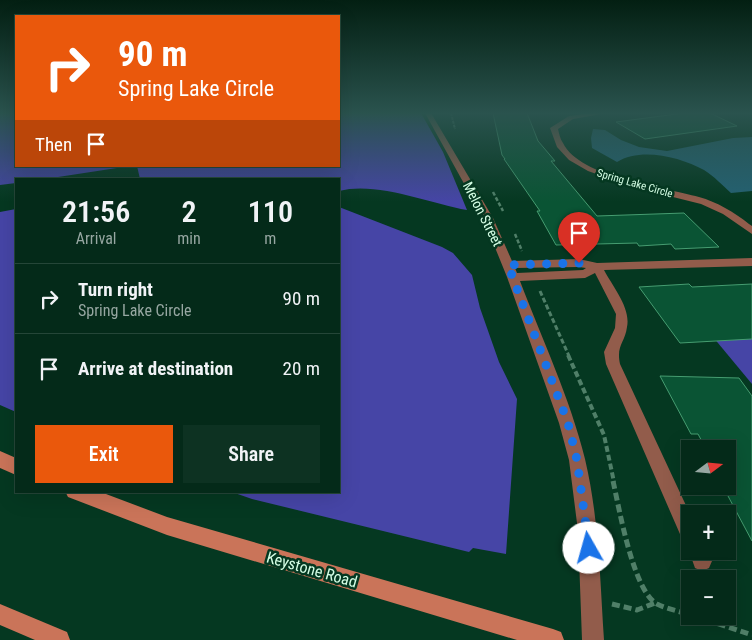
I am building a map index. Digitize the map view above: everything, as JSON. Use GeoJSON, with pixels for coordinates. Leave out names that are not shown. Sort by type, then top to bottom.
{"type":"FeatureCollection","features":[{"type":"Feature","properties":{"kind":"main road"},"geometry":{"type":"LineString","coordinates":[[0,459],[15,466]]}},
{"type":"Feature","properties":{"kind":"main road","name":"Keystone Road"},"geometry":{"type":"LineString","coordinates":[[79,493],[167,526],[553,640]]}},
{"type":"Feature","properties":{"kind":"main road"},"geometry":{"type":"LineString","coordinates":[[0,614],[59,640]]}},
{"type":"Feature","properties":{"kind":"street","name":"Melon Street"},"geometry":{"type":"LineString","coordinates":[[445,143],[486,213],[511,271],[571,435],[577,460],[587,531],[593,640]]}},
{"type":"Feature","properties":{"kind":"street","name":"Spring Lake Circle"},"geometry":{"type":"LineString","coordinates":[[560,143],[575,161],[588,169],[610,177],[702,201],[733,216],[752,231]]}},
{"type":"Feature","properties":{"kind":"street"},"geometry":{"type":"LineString","coordinates":[[511,271],[585,274],[597,267],[752,262]]}},
{"type":"Feature","properties":{"kind":"street"},"geometry":{"type":"LineString","coordinates":[[597,267],[622,314],[621,328],[611,352],[613,364],[681,514]]}},
{"type":"Feature","properties":{"kind":"path"},"geometry":{"type":"LineString","coordinates":[[630,556],[640,582],[655,603],[681,611]]}},
{"type":"Feature","properties":{"kind":"path"},"geometry":{"type":"LineString","coordinates":[[591,599],[637,610],[655,603]]}},
{"type":"Feature","properties":{"kind":"path"},"geometry":{"type":"LineString","coordinates":[[722,625],[752,635]]}},
{"type":"Feature","properties":{"kind":"shaded area"},"geometry":{"type":"Polygon","coordinates":[[[0,143],[15,143],[15,167],[123,167],[52,178],[15,178],[15,183],[0,185],[0,143]]]}},
{"type":"Feature","properties":{"kind":"shaded area"},"geometry":{"type":"Polygon","coordinates":[[[340,143],[438,143],[467,210],[386,191],[369,189],[340,191],[340,178],[140,178],[137,167],[340,167],[340,143]]]}},
{"type":"Feature","properties":{"kind":"shaded area"},"geometry":{"type":"Polygon","coordinates":[[[340,207],[453,253],[472,275],[480,308],[499,362],[517,399],[506,554],[473,548],[469,552],[252,499],[235,493],[340,493],[340,207]]]}},
{"type":"Feature","properties":{"kind":"shaded area"},"geometry":{"type":"Polygon","coordinates":[[[15,209],[15,412],[0,405],[0,212],[15,209]]]}},
{"type":"Feature","properties":{"kind":"shaded area"},"geometry":{"type":"Polygon","coordinates":[[[752,332],[752,384],[713,337],[752,332]]]}},
{"type":"Feature","properties":{"kind":"water"},"geometry":{"type":"Polygon","coordinates":[[[591,143],[628,143],[639,147],[667,151],[708,143],[752,143],[752,191],[731,193],[704,170],[684,161],[660,156],[637,155],[617,162],[592,148],[591,143]]]}},
{"type":"Feature","properties":{"kind":"building"},"geometry":{"type":"Polygon","coordinates":[[[499,143],[540,143],[555,161],[551,161],[597,216],[684,213],[719,247],[675,249],[671,244],[639,246],[637,243],[556,245],[537,211],[540,211],[502,155],[499,143]]]}},
{"type":"Feature","properties":{"kind":"building"},"geometry":{"type":"Polygon","coordinates":[[[689,284],[692,287],[752,284],[752,339],[680,343],[639,287],[689,284]]]}},
{"type":"Feature","properties":{"kind":"building"},"geometry":{"type":"Polygon","coordinates":[[[660,376],[739,378],[752,396],[752,541],[736,511],[736,505],[733,505],[728,496],[736,495],[736,440],[701,440],[698,434],[691,434],[660,376]]]}},
{"type":"Feature","properties":{"kind":"route"},"geometry":{"type":"LineString","coordinates":[[579,263],[508,265],[568,423],[577,460],[589,548]]}}]}
